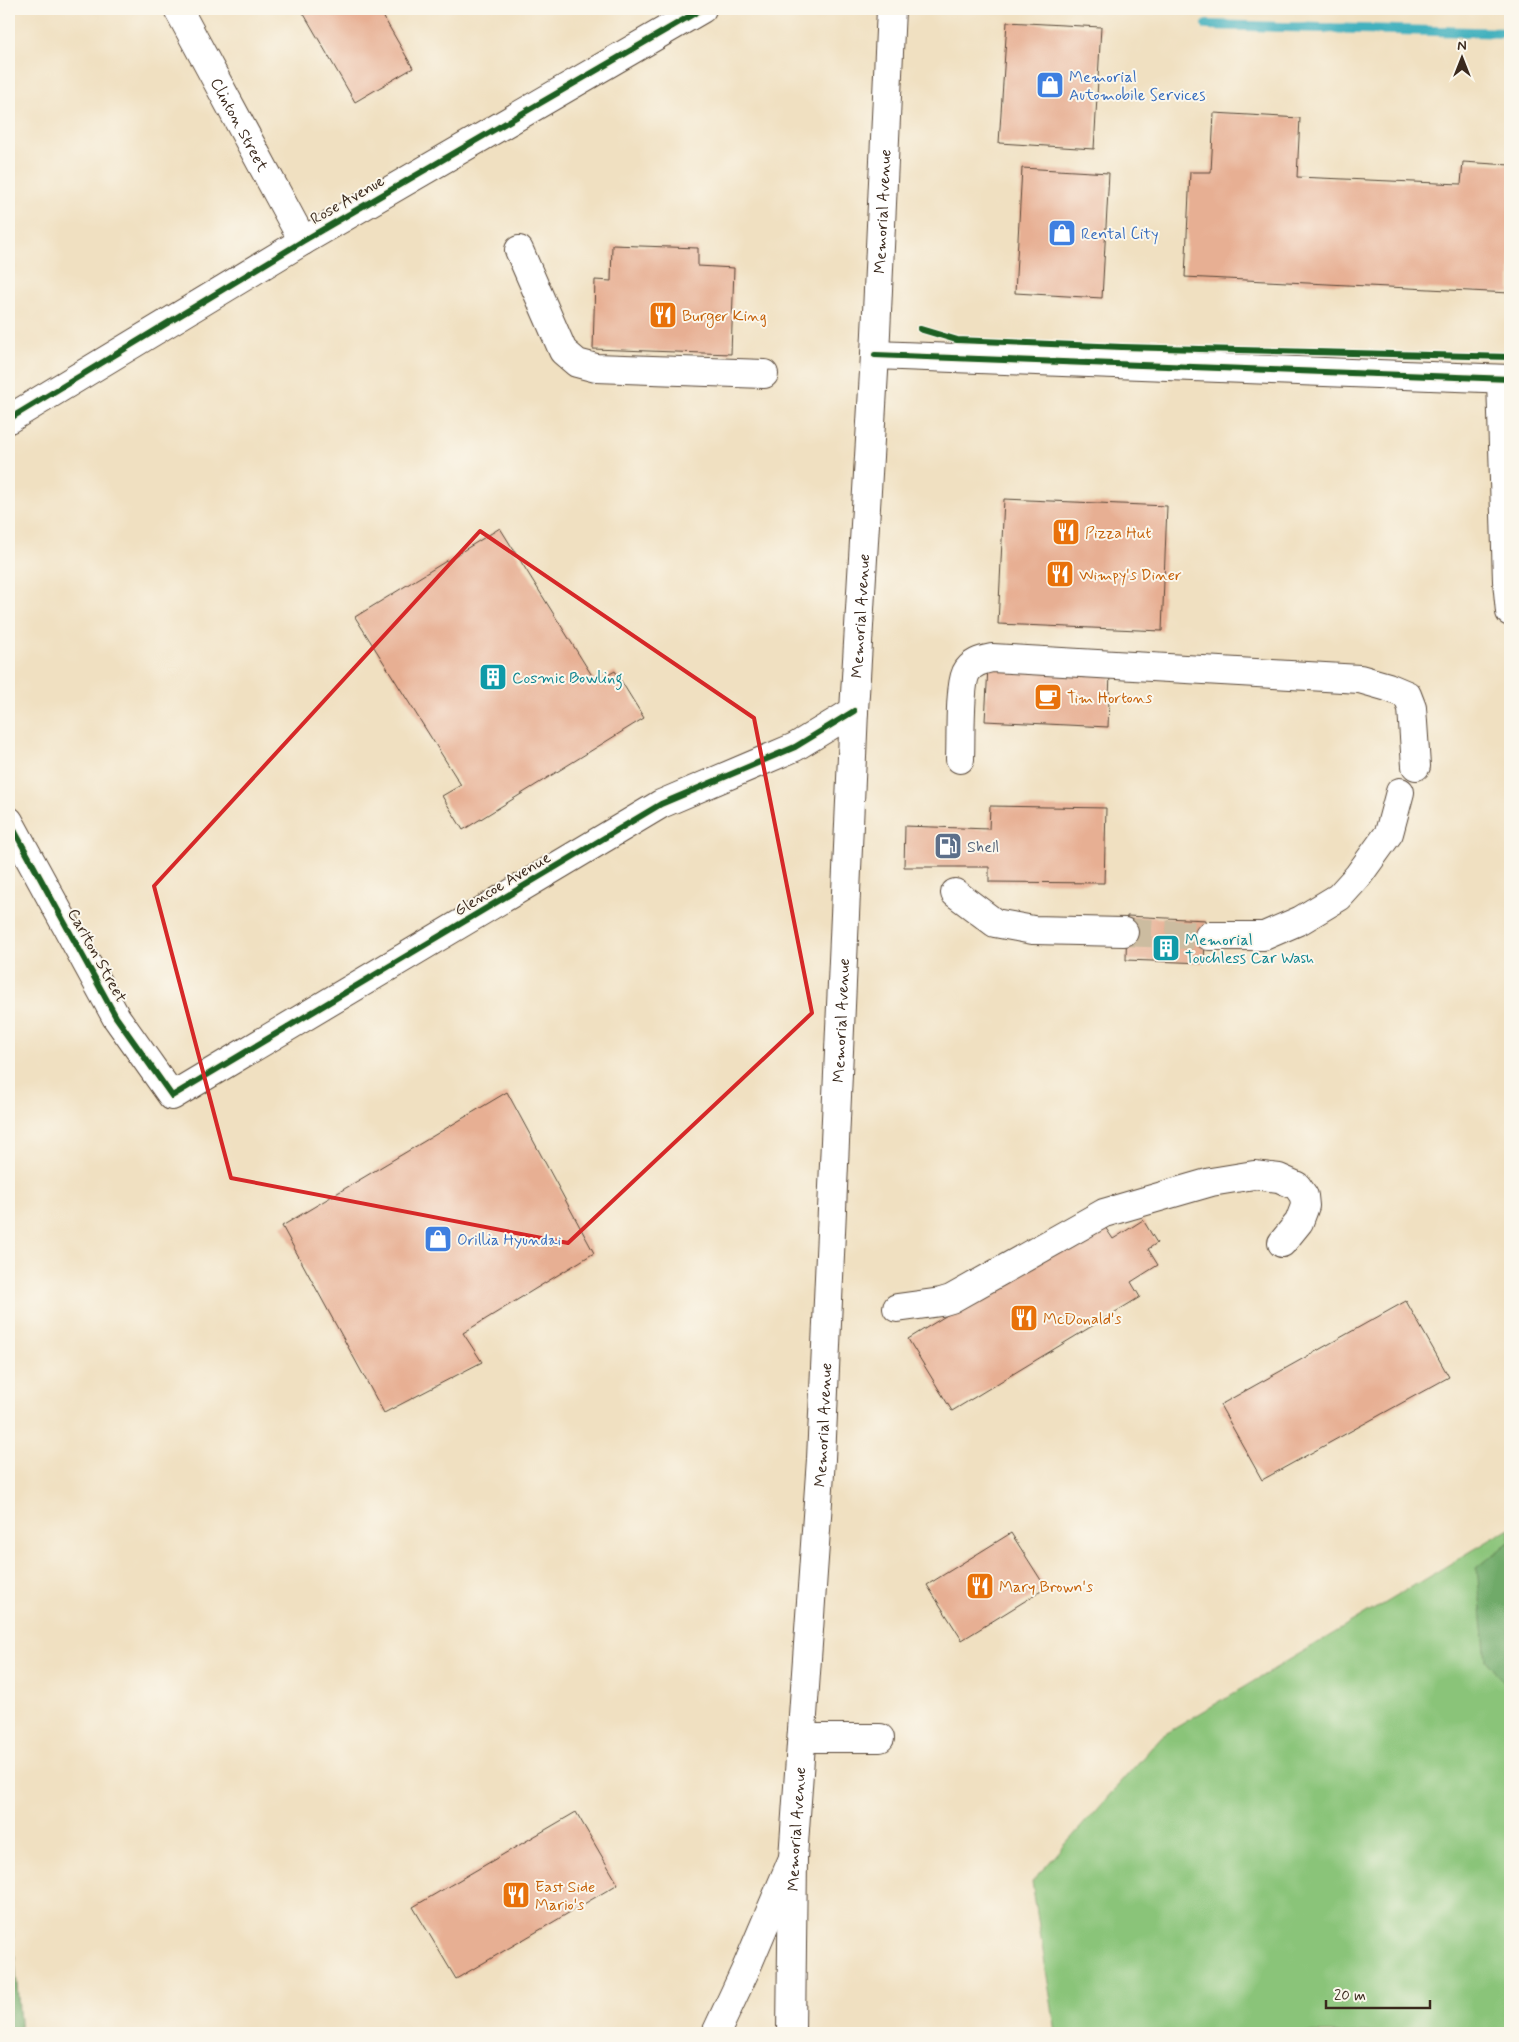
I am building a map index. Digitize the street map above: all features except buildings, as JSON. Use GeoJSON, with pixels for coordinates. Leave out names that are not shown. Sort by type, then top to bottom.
{"type":"FeatureCollection","features":[{"type":"Feature","properties":{"kind":"main road","name":"Clinton Street"},"geometry":{"type":"LineString","coordinates":[[178,9],[302,241]]}},
{"type":"Feature","properties":{"kind":"main road","name":"Rose Avenue"},"geometry":{"type":"LineString","coordinates":[[9,419],[302,241],[702,9]]}},
{"type":"Feature","properties":{"kind":"main road","name":"Memorial Avenue"},"geometry":{"type":"LineString","coordinates":[[791,2033],[793,1858],[817,1536],[825,1391],[854,711],[875,355],[891,9]]}},
{"type":"Feature","properties":{"kind":"main road"},"geometry":{"type":"LineString","coordinates":[[519,250],[563,351],[577,363],[596,368],[764,374]]}},
{"type":"Feature","properties":{"kind":"main road"},"geometry":{"type":"LineString","coordinates":[[875,355],[1505,379],[1507,582],[1510,612]]}},
{"type":"Feature","properties":{"kind":"main road"},"geometry":{"type":"LineString","coordinates":[[960,759],[963,685],[966,672],[978,660],[992,658],[1360,679],[1388,686],[1406,695],[1412,708],[1416,766]]}},
{"type":"Feature","properties":{"kind":"main road","name":"Glencoe Avenue"},"geometry":{"type":"LineString","coordinates":[[172,1096],[661,804],[794,746],[854,711]]}},
{"type":"Feature","properties":{"kind":"main road"},"geometry":{"type":"LineString","coordinates":[[1209,936],[1264,936],[1301,920],[1339,897],[1358,876],[1389,833],[1400,792]]}},
{"type":"Feature","properties":{"kind":"main road","name":"Carlton Street"},"geometry":{"type":"LineString","coordinates":[[9,821],[116,1017],[172,1096]]}},
{"type":"Feature","properties":{"kind":"main road"},"geometry":{"type":"LineString","coordinates":[[955,893],[995,923],[1033,930],[1124,932]]}},
{"type":"Feature","properties":{"kind":"main road"},"geometry":{"type":"LineString","coordinates":[[897,1308],[940,1302],[956,1297],[1104,1213],[1212,1182],[1254,1175],[1279,1178],[1297,1186],[1304,1196],[1305,1206],[1299,1222],[1282,1243]]}},
{"type":"Feature","properties":{"kind":"main road"},"geometry":{"type":"LineString","coordinates":[[802,1738],[880,1738]]}},
{"type":"Feature","properties":{"kind":"main road"},"geometry":{"type":"LineString","coordinates":[[716,2033],[746,1971],[793,1858]]}},
{"type":"Feature","properties":{"kind":"highlighted area"},"geometry":{"type":"Polygon","coordinates":[[[480,531],[754,718],[812,1013],[568,1243],[231,1178],[154,886],[480,531]]]}},
{"type":"Feature","properties":{"kind":"green space"},"geometry":{"type":"Polygon","coordinates":[[[1510,1528],[1510,2031],[1499,2033],[1056,2033],[1032,1882],[1162,1736],[1510,1528]]]}},
{"type":"Feature","properties":{"kind":"green space"},"geometry":{"type":"Polygon","coordinates":[[[1510,1541],[1510,1689],[1486,1660],[1477,1568],[1510,1541]]]}},
{"type":"Feature","properties":{"kind":"green space"},"geometry":{"type":"Polygon","coordinates":[[[9,1906],[11,1911],[21,2033],[9,2033],[9,1906]]]}},
{"type":"Feature","properties":{"kind":"waterway"},"geometry":{"type":"LineString","coordinates":[[1207,25],[1510,33]]}},
{"type":"Feature","properties":{"kind":"tunnel"},"geometry":{"type":"LineString","coordinates":[[1124,932],[1209,936]]}},
{"type":"Feature","properties":{"kind":"cycle path"},"geometry":{"type":"LineString","coordinates":[[9,419],[303,241],[702,9]]}},
{"type":"Feature","properties":{"kind":"cycle path"},"geometry":{"type":"LineString","coordinates":[[920,329],[957,340],[1122,347],[1510,357]]}},
{"type":"Feature","properties":{"kind":"cycle path"},"geometry":{"type":"LineString","coordinates":[[875,355],[1510,379]]}},
{"type":"Feature","properties":{"kind":"cycle path"},"geometry":{"type":"LineString","coordinates":[[9,821],[116,1017],[172,1096],[661,804],[795,747],[854,711]]}},
{"type":"Feature","properties":{"kind":"place","name":"Memorial Automobile Services"},"geometry":{"type":"Point","coordinates":[1050,85]}},
{"type":"Feature","properties":{"kind":"place","name":"Rental City"},"geometry":{"type":"Point","coordinates":[1062,233]}},
{"type":"Feature","properties":{"kind":"place","name":"Burger King"},"geometry":{"type":"Point","coordinates":[663,315]}},
{"type":"Feature","properties":{"kind":"place","name":"Pizza Hut"},"geometry":{"type":"Point","coordinates":[1066,532]}},
{"type":"Feature","properties":{"kind":"place","name":"Wimpy's Diner"},"geometry":{"type":"Point","coordinates":[1060,574]}},
{"type":"Feature","properties":{"kind":"place","name":"Cosmic Bowling"},"geometry":{"type":"Point","coordinates":[493,677]}},
{"type":"Feature","properties":{"kind":"place","name":"Tim Hortons"},"geometry":{"type":"Point","coordinates":[1048,697]}},
{"type":"Feature","properties":{"kind":"place","name":"Shell"},"geometry":{"type":"Point","coordinates":[948,846]}},
{"type":"Feature","properties":{"kind":"place","name":"Memorial Touchless Car Wash"},"geometry":{"type":"Point","coordinates":[1166,948]}},
{"type":"Feature","properties":{"kind":"place","name":"Orillia Hyundai"},"geometry":{"type":"Point","coordinates":[438,1239]}},
{"type":"Feature","properties":{"kind":"place","name":"McDonald's"},"geometry":{"type":"Point","coordinates":[1024,1318]}},
{"type":"Feature","properties":{"kind":"place","name":"Mary Brown's"},"geometry":{"type":"Point","coordinates":[980,1586]}},
{"type":"Feature","properties":{"kind":"place","name":"East Side Mario's"},"geometry":{"type":"Point","coordinates":[516,1895]}}]}
